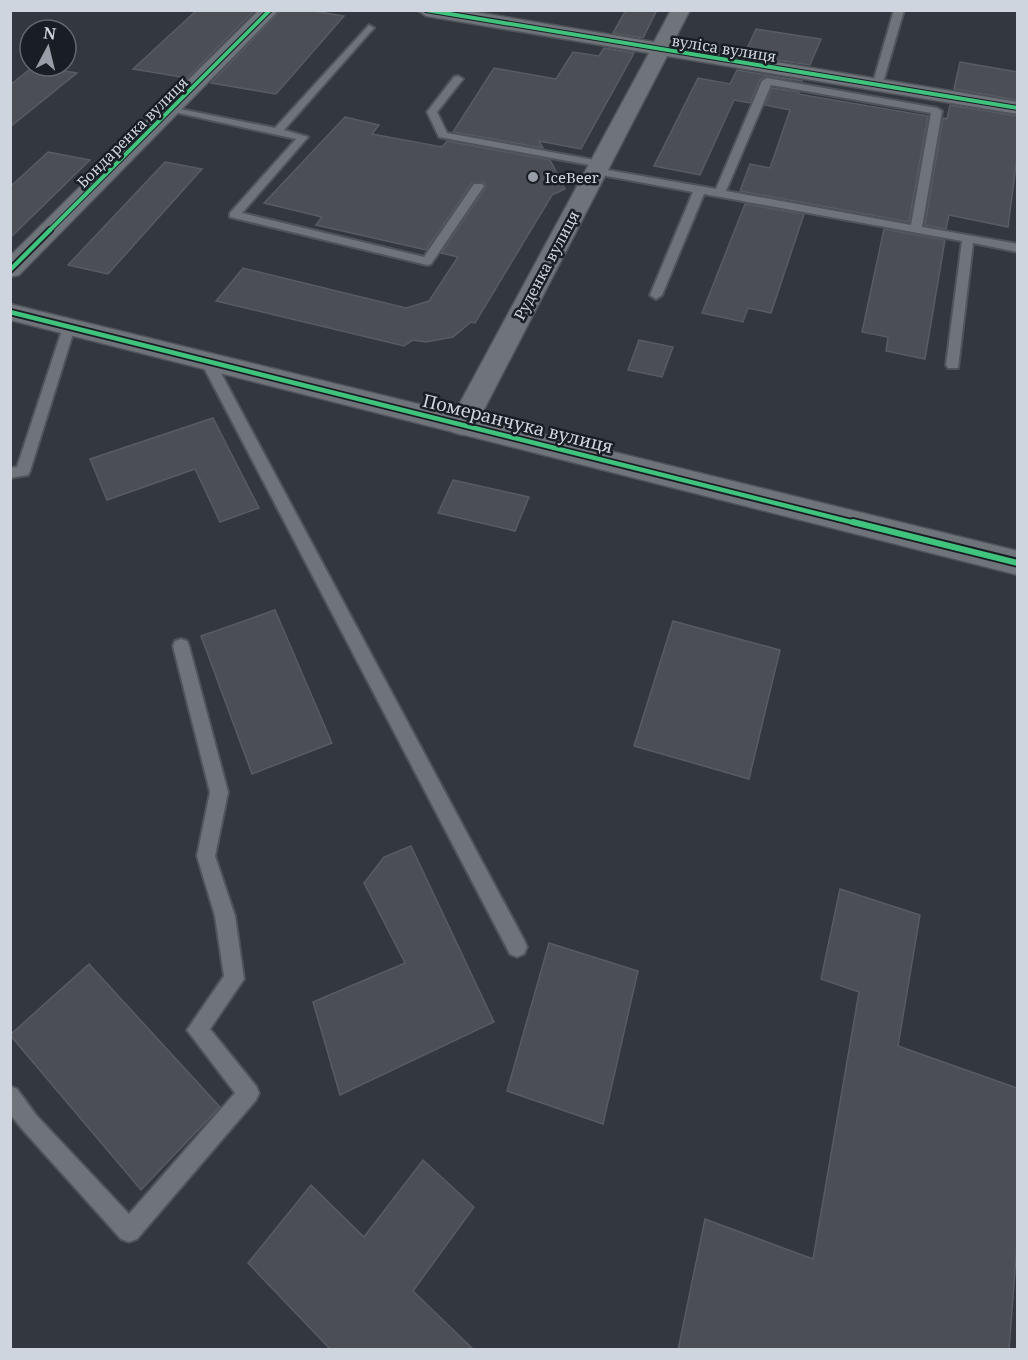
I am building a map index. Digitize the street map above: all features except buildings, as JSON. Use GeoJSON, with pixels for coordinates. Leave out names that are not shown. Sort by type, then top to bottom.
{"type":"FeatureCollection","features":[{"type":"Feature","properties":{"kind":"street","name":"Бондаренка вулиця"},"geometry":{"type":"LineString","coordinates":[[10,270],[270,10]]}},
{"type":"Feature","properties":{"kind":"street","name":"вуліса вулиця"},"geometry":{"type":"LineString","coordinates":[[426,10],[660,50],[845,87],[877,86],[1017,108]]}},
{"type":"Feature","properties":{"kind":"street","name":"Руденка вулиця"},"geometry":{"type":"LineString","coordinates":[[462,425],[681,10]]}},
{"type":"Feature","properties":{"kind":"street","name":"Померанчука вулиця"},"geometry":{"type":"LineString","coordinates":[[10,312],[1017,563]]}},
{"type":"Feature","properties":{"kind":"lane"},"geometry":{"type":"LineString","coordinates":[[877,86],[899,10]]}},
{"type":"Feature","properties":{"kind":"lane"},"geometry":{"type":"LineString","coordinates":[[277,132],[369,28]]}},
{"type":"Feature","properties":{"kind":"lane"},"geometry":{"type":"LineString","coordinates":[[458,79],[432,112],[443,135],[720,194],[1017,248]]}},
{"type":"Feature","properties":{"kind":"lane"},"geometry":{"type":"LineString","coordinates":[[720,194],[767,81],[845,87],[937,111],[916,229]]}},
{"type":"Feature","properties":{"kind":"lane"},"geometry":{"type":"LineString","coordinates":[[171,110],[303,137],[234,215],[427,261],[478,186]]}},
{"type":"Feature","properties":{"kind":"lane"},"geometry":{"type":"LineString","coordinates":[[656,295],[700,190]]}},
{"type":"Feature","properties":{"kind":"lane"},"geometry":{"type":"LineString","coordinates":[[953,364],[968,239]]}},
{"type":"Feature","properties":{"kind":"lane"},"geometry":{"type":"LineString","coordinates":[[10,473],[23,471],[69,327]]}},
{"type":"Feature","properties":{"kind":"lane"},"geometry":{"type":"LineString","coordinates":[[208,362],[517,947]]}},
{"type":"Feature","properties":{"kind":"lane"},"geometry":{"type":"LineString","coordinates":[[10,1096],[29,1122],[129,1231],[249,1093],[197,1030],[234,979],[225,916],[206,856],[219,792],[181,646]]}},
{"type":"Feature","properties":{"kind":"cycle path"},"geometry":{"type":"LineString","coordinates":[[10,270],[270,10]]}},
{"type":"Feature","properties":{"kind":"cycle path"},"geometry":{"type":"LineString","coordinates":[[426,10],[1018,108]]}},
{"type":"Feature","properties":{"kind":"cycle path"},"geometry":{"type":"LineString","coordinates":[[10,312],[1018,563]]}},
{"type":"Feature","properties":{"kind":"place","name":"IceBeer"},"geometry":{"type":"Point","coordinates":[533,177]}}]}
